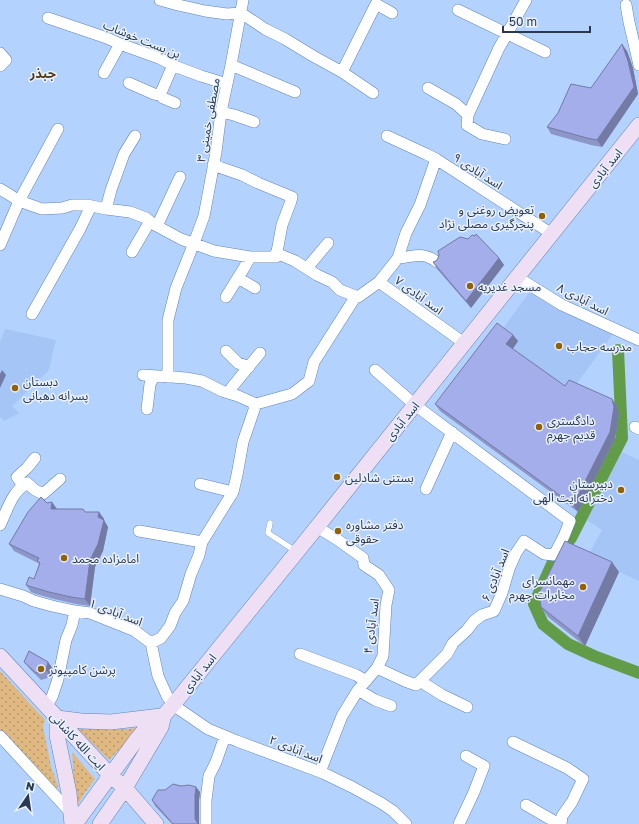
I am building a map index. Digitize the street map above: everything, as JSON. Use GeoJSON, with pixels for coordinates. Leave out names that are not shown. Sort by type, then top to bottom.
{"type":"FeatureCollection","features":[{"type":"Feature","properties":{"kind":"main road","name":"اسد آبادی"},"geometry":{"type":"LineString","coordinates":[[100,824],[125,788],[161,727],[169,710],[298,552],[639,125]]}},
{"type":"Feature","properties":{"kind":"main road","name":"ایت الله کاشانی"},"geometry":{"type":"LineString","coordinates":[[0,656],[110,775],[125,788],[156,824]]}},
{"type":"Feature","properties":{"kind":"main road","name":"اسد آبادی"},"geometry":{"type":"LineString","coordinates":[[73,821],[152,721],[169,710]]}},
{"type":"Feature","properties":{"kind":"main road"},"geometry":{"type":"LineString","coordinates":[[73,821],[58,735],[57,718],[81,721],[111,722],[169,710]]}},
{"type":"Feature","properties":{"kind":"street"},"geometry":{"type":"LineString","coordinates":[[160,0],[178,6],[205,11],[227,14],[241,13],[265,29],[342,72],[373,93]]}},
{"type":"Feature","properties":{"kind":"street","name":"مصطفی خمینی ۳"},"geometry":{"type":"LineString","coordinates":[[168,377],[168,320],[176,288],[204,216],[214,165],[221,112],[243,0]]}},
{"type":"Feature","properties":{"kind":"street"},"geometry":{"type":"LineString","coordinates":[[505,139],[482,134],[467,125],[468,115],[499,48],[526,0]]}},
{"type":"Feature","properties":{"kind":"street"},"geometry":{"type":"LineString","coordinates":[[342,72],[376,4],[392,13]]}},
{"type":"Feature","properties":{"kind":"street"},"geometry":{"type":"LineString","coordinates":[[626,5],[639,65]]}},
{"type":"Feature","properties":{"kind":"street"},"geometry":{"type":"LineString","coordinates":[[458,10],[545,52]]}},
{"type":"Feature","properties":{"kind":"street","name":"بن بست خوشاب"},"geometry":{"type":"LineString","coordinates":[[48,18],[85,30],[159,58],[201,76],[227,84]]}},
{"type":"Feature","properties":{"kind":"street"},"geometry":{"type":"LineString","coordinates":[[104,73],[120,44]]}},
{"type":"Feature","properties":{"kind":"street"},"geometry":{"type":"LineString","coordinates":[[0,54],[6,60],[0,66]]}},
{"type":"Feature","properties":{"kind":"street"},"geometry":{"type":"LineString","coordinates":[[160,95],[173,65]]}},
{"type":"Feature","properties":{"kind":"street"},"geometry":{"type":"LineString","coordinates":[[231,65],[296,92]]}},
{"type":"Feature","properties":{"kind":"street"},"geometry":{"type":"LineString","coordinates":[[129,83],[154,94],[160,95],[163,98],[175,103]]}},
{"type":"Feature","properties":{"kind":"street"},"geometry":{"type":"LineString","coordinates":[[428,88],[456,104],[468,115]]}},
{"type":"Feature","properties":{"kind":"street"},"geometry":{"type":"LineString","coordinates":[[221,112],[254,122]]}},
{"type":"Feature","properties":{"kind":"street"},"geometry":{"type":"LineString","coordinates":[[0,245],[19,201],[58,129]]}},
{"type":"Feature","properties":{"kind":"street"},"geometry":{"type":"LineString","coordinates":[[106,209],[124,154],[135,136]]}},
{"type":"Feature","properties":{"kind":"street","name":"اسد آبادی ۹"},"geometry":{"type":"LineString","coordinates":[[387,136],[436,159],[552,234]]}},
{"type":"Feature","properties":{"kind":"street"},"geometry":{"type":"LineString","coordinates":[[379,282],[398,258],[406,233],[420,205],[436,159]]}},
{"type":"Feature","properties":{"kind":"street"},"geometry":{"type":"LineString","coordinates":[[0,189],[19,201],[42,209],[62,208],[72,205],[87,205],[130,212],[146,218],[153,224],[182,239],[214,251],[250,257],[276,257],[282,225],[292,197],[242,175],[214,165]]}},
{"type":"Feature","properties":{"kind":"street"},"geometry":{"type":"LineString","coordinates":[[132,252],[153,224],[180,177]]}},
{"type":"Feature","properties":{"kind":"street"},"geometry":{"type":"LineString","coordinates":[[32,314],[80,229],[91,206]]}},
{"type":"Feature","properties":{"kind":"street"},"geometry":{"type":"LineString","coordinates":[[307,268],[328,243]]}},
{"type":"Feature","properties":{"kind":"street"},"geometry":{"type":"LineString","coordinates":[[147,409],[150,384],[149,376],[186,378],[202,381],[229,394],[238,396],[256,404],[292,394],[309,380],[314,362],[356,296],[340,290],[332,282],[317,275],[295,261],[276,253]]}},
{"type":"Feature","properties":{"kind":"street"},"geometry":{"type":"LineString","coordinates":[[398,258],[420,255],[430,257],[437,262]]}},
{"type":"Feature","properties":{"kind":"street"},"geometry":{"type":"LineString","coordinates":[[226,297],[250,257]]}},
{"type":"Feature","properties":{"kind":"street","name":"اسد آبادی ۸"},"geometry":{"type":"LineString","coordinates":[[517,277],[562,305],[639,340]]}},
{"type":"Feature","properties":{"kind":"street"},"geometry":{"type":"LineString","coordinates":[[238,278],[255,288]]}},
{"type":"Feature","properties":{"kind":"street","name":"اسد آبادی ۷"},"geometry":{"type":"LineString","coordinates":[[356,296],[358,297],[379,282],[464,343]]}},
{"type":"Feature","properties":{"kind":"street"},"geometry":{"type":"LineString","coordinates":[[226,351],[238,363],[249,367]]}},
{"type":"Feature","properties":{"kind":"street"},"geometry":{"type":"LineString","coordinates":[[229,394],[232,387],[260,354]]}},
{"type":"Feature","properties":{"kind":"street","name":"اسد آبادی ۶"},"geometry":{"type":"LineString","coordinates":[[375,370],[415,405],[570,520],[554,555],[544,554],[524,541],[509,568],[502,593],[494,611],[482,615],[474,621],[467,630],[453,642],[447,654],[420,681]]}},
{"type":"Feature","properties":{"kind":"street"},"geometry":{"type":"LineString","coordinates":[[169,710],[167,696],[158,676],[151,643],[161,638],[170,626],[175,613],[183,601],[202,542],[233,492],[238,475],[243,442],[256,404]]}},
{"type":"Feature","properties":{"kind":"street"},"geometry":{"type":"LineString","coordinates":[[426,489],[452,432]]}},
{"type":"Feature","properties":{"kind":"street"},"geometry":{"type":"LineString","coordinates":[[23,486],[17,477],[35,458]]}},
{"type":"Feature","properties":{"kind":"street"},"geometry":{"type":"LineString","coordinates":[[0,525],[11,500],[23,486],[27,483],[35,490],[43,494],[60,479]]}},
{"type":"Feature","properties":{"kind":"street"},"geometry":{"type":"LineString","coordinates":[[200,484],[233,492]]}},
{"type":"Feature","properties":{"kind":"street","name":"اسد آبادی ۴"},"geometry":{"type":"LineString","coordinates":[[317,527],[363,558],[364,565],[379,575],[390,590],[386,605],[383,656],[377,668],[358,690],[342,716],[320,772]]}},
{"type":"Feature","properties":{"kind":"street"},"geometry":{"type":"LineString","coordinates":[[139,531],[202,542]]}},
{"type":"Feature","properties":{"kind":"street","name":"اسد آبادی ۱"},"geometry":{"type":"LineString","coordinates":[[0,589],[52,606],[90,613],[135,631],[151,643]]}},
{"type":"Feature","properties":{"kind":"street"},"geometry":{"type":"LineString","coordinates":[[46,707],[52,697],[58,679],[66,640],[72,625],[75,611]]}},
{"type":"Feature","properties":{"kind":"street"},"geometry":{"type":"LineString","coordinates":[[300,654],[366,681]]}},
{"type":"Feature","properties":{"kind":"street"},"geometry":{"type":"LineString","coordinates":[[377,668],[416,685],[420,681],[442,695],[467,707]]}},
{"type":"Feature","properties":{"kind":"street"},"geometry":{"type":"LineString","coordinates":[[358,690],[375,700],[391,706]]}},
{"type":"Feature","properties":{"kind":"street","name":"اسد آبادی ۲"},"geometry":{"type":"LineString","coordinates":[[169,710],[208,729],[320,772],[352,787],[382,803],[406,824]]}},
{"type":"Feature","properties":{"kind":"street"},"geometry":{"type":"LineString","coordinates":[[0,736],[73,821]]}},
{"type":"Feature","properties":{"kind":"street"},"geometry":{"type":"LineString","coordinates":[[206,824],[206,800],[209,776],[216,762],[225,736]]}},
{"type":"Feature","properties":{"kind":"street"},"geometry":{"type":"LineString","coordinates":[[514,742],[567,768],[583,779],[572,802],[562,816],[560,824],[526,805]]}},
{"type":"Feature","properties":{"kind":"street"},"geometry":{"type":"LineString","coordinates":[[459,824],[484,766],[466,756]]}},
{"type":"Feature","properties":{"kind":"lane"},"geometry":{"type":"LineString","coordinates":[[270,523],[268,533],[298,552]]}},
{"type":"Feature","properties":{"kind":"shaded area","name":"مدرسه حجاب"},"geometry":{"type":"Polygon","coordinates":[[[531,290],[613,334],[570,393],[511,351],[502,330],[531,290]]]}},
{"type":"Feature","properties":{"kind":"shaded area","name":"دبستان پسرانه دهبانی"},"geometry":{"type":"Polygon","coordinates":[[[5,329],[56,340],[48,371],[12,406],[19,413],[4,421],[0,417],[0,342],[5,329]]]}},
{"type":"Feature","properties":{"kind":"shaded area","name":"دبیرستان دخترانه آیت الهی"},"geometry":{"type":"Polygon","coordinates":[[[622,452],[639,460],[639,581],[587,557],[602,530],[587,520],[622,452]]]}},
{"type":"Feature","properties":{"kind":"shaded area"},"geometry":{"type":"Polygon","coordinates":[[[0,671],[45,720],[43,727],[51,767],[58,786],[56,791],[0,731],[0,671]]]}},
{"type":"Feature","properties":{"kind":"shaded area"},"geometry":{"type":"Polygon","coordinates":[[[75,726],[107,730],[140,728],[109,760],[75,726]]]}},
{"type":"Feature","properties":{"kind":"shaded area"},"geometry":{"type":"Polygon","coordinates":[[[72,752],[95,779],[76,807],[72,752]]]}},
{"type":"Feature","properties":{"kind":"building"},"geometry":{"type":"Polygon","coordinates":[[[622,44],[628,61],[634,87],[597,140],[547,127],[558,113],[571,84],[591,88],[622,44]]]}},
{"type":"Feature","properties":{"kind":"building","name":"مسجد غدیریه"},"geometry":{"type":"Polygon","coordinates":[[[476,234],[499,258],[466,301],[433,262],[438,258],[438,251],[460,237],[468,239],[472,235],[475,236],[476,234]]]}},
{"type":"Feature","properties":{"kind":"building","name":"دادگستری قدیم جهرم"},"geometry":{"type":"Polygon","coordinates":[[[497,323],[513,335],[506,344],[565,386],[569,380],[612,399],[614,407],[610,432],[573,505],[435,404],[497,323]]]}},
{"type":"Feature","properties":{"kind":"building","name":"امامزاده محمد"},"geometry":{"type":"Polygon","coordinates":[[[41,497],[47,503],[52,502],[51,509],[83,509],[85,512],[99,512],[98,517],[104,520],[98,544],[90,560],[85,599],[49,592],[26,585],[29,577],[34,579],[40,563],[37,561],[39,558],[9,544],[28,512],[41,497]]]}},
{"type":"Feature","properties":{"kind":"building","name":"مهمانسرای مخابرات جهرم"},"geometry":{"type":"Polygon","coordinates":[[[565,541],[612,562],[578,636],[541,607],[539,593],[565,541]]]}},
{"type":"Feature","properties":{"kind":"building"},"geometry":{"type":"Polygon","coordinates":[[[29,651],[48,662],[46,670],[36,673],[24,662],[29,651]]]}},
{"type":"Feature","properties":{"kind":"building"},"geometry":{"type":"Polygon","coordinates":[[[173,784],[196,787],[195,819],[198,824],[173,824],[152,800],[158,790],[165,790],[173,784]]]}},
{"type":"Feature","properties":{"kind":"waterway"},"geometry":{"type":"LineString","coordinates":[[618,350],[622,438],[571,538],[553,562],[534,604],[543,624],[568,644],[594,656],[639,673]]}},
{"type":"Feature","properties":{"kind":"place","name":"تعویض روغنی و پنچرگیری مصلی نژاد"},"geometry":{"type":"Point","coordinates":[542,216]}},
{"type":"Feature","properties":{"kind":"place","name":"مسجد غدیریه"},"geometry":{"type":"Point","coordinates":[470,286]}},
{"type":"Feature","properties":{"kind":"place","name":"مدرسه حجاب"},"geometry":{"type":"Point","coordinates":[559,346]}},
{"type":"Feature","properties":{"kind":"place","name":"دبستان پسرانه دهبانی"},"geometry":{"type":"Point","coordinates":[15,388]}},
{"type":"Feature","properties":{"kind":"place","name":"دادگستری قدیم جهرم"},"geometry":{"type":"Point","coordinates":[539,427]}},
{"type":"Feature","properties":{"kind":"place","name":"بستنی شادلین"},"geometry":{"type":"Point","coordinates":[337,477]}},
{"type":"Feature","properties":{"kind":"place","name":"دبیرستان دخترانه آیت الهی"},"geometry":{"type":"Point","coordinates":[621,490]}},
{"type":"Feature","properties":{"kind":"place","name":"دفتر مشاوره حقوقی"},"geometry":{"type":"Point","coordinates":[338,531]}},
{"type":"Feature","properties":{"kind":"place","name":"امامزاده محمد"},"geometry":{"type":"Point","coordinates":[64,558]}},
{"type":"Feature","properties":{"kind":"place","name":"مهمانسرای مخابرات جهرم"},"geometry":{"type":"Point","coordinates":[583,587]}},
{"type":"Feature","properties":{"kind":"place","name":"پرشن کامپیوتر"},"geometry":{"type":"Point","coordinates":[41,669]}},
{"type":"Feature","properties":{"kind":"district","name":"جبذر"},"geometry":{"type":"Point","coordinates":[43,73]}}]}
